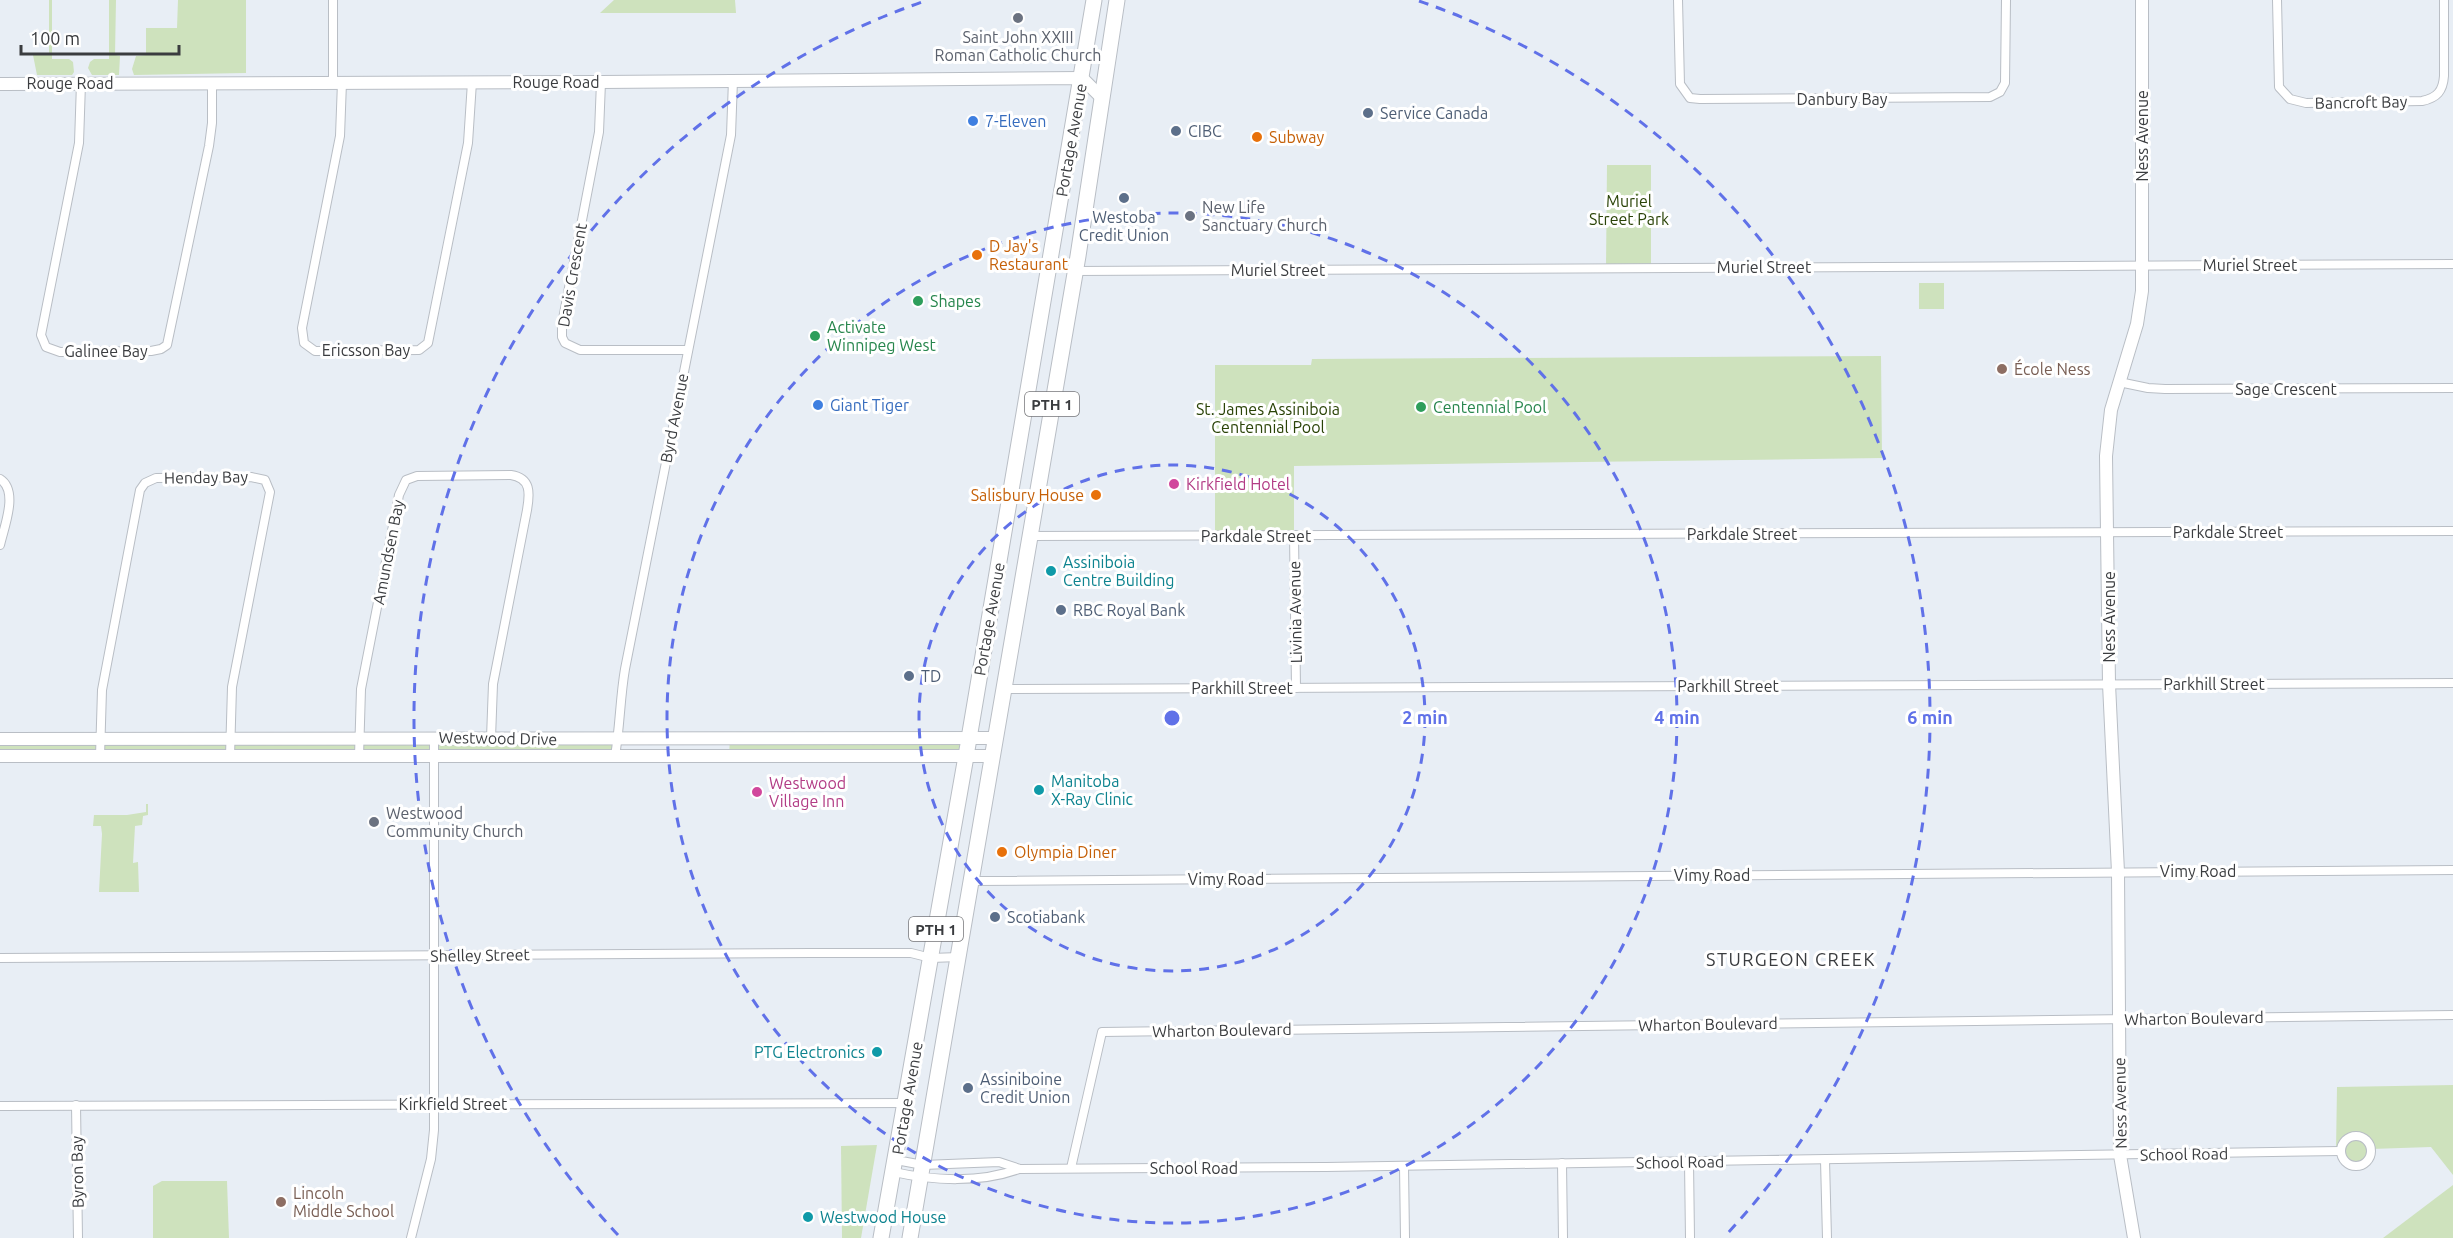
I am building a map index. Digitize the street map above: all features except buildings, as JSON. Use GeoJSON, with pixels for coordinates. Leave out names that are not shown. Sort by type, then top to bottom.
{"type":"FeatureCollection","features":[{"type":"Feature","properties":{"kind":"highway","name":"Portage Avenue"},"geometry":{"type":"LineString","coordinates":[[881,1238],[966,755],[1094,0]]}},
{"type":"Feature","properties":{"kind":"highway","name":"Portage Avenue"},"geometry":{"type":"LineString","coordinates":[[910,1238],[1075,272],[1117,0]]}},
{"type":"Feature","properties":{"kind":"highway"},"geometry":{"type":"LineString","coordinates":[[1087,49],[1106,82]]}},
{"type":"Feature","properties":{"kind":"street"},"geometry":{"type":"LineString","coordinates":[[333,0],[337,82]]}},
{"type":"Feature","properties":{"kind":"street","name":"Danbury Bay"},"geometry":{"type":"LineString","coordinates":[[1678,0],[1680,84],[1690,98],[1712,99],[1990,97],[2000,92],[2006,82],[2006,0]]}},
{"type":"Feature","properties":{"kind":"street","name":"Ness Avenue"},"geometry":{"type":"LineString","coordinates":[[2134,1238],[2120,1155],[2118,872],[2109,684],[2107,442],[2111,410],[2139,316],[2142,265],[2142,0]]}},
{"type":"Feature","properties":{"kind":"street","name":"Bancroft Bay"},"geometry":{"type":"LineString","coordinates":[[2277,0],[2279,87],[2290,99],[2306,103],[2422,101],[2436,97],[2443,86],[2444,76],[2444,0]]}},
{"type":"Feature","properties":{"kind":"street"},"geometry":{"type":"LineString","coordinates":[[1082,78],[1103,99]]}},
{"type":"Feature","properties":{"kind":"street","name":"Rouge Road"},"geometry":{"type":"LineString","coordinates":[[0,84],[1082,78]]}},
{"type":"Feature","properties":{"kind":"street","name":"Byrd Avenue"},"geometry":{"type":"LineString","coordinates":[[615,756],[625,669],[730,135],[733,80]]}},
{"type":"Feature","properties":{"kind":"street","name":"Galinee Bay"},"geometry":{"type":"LineString","coordinates":[[81,83],[80,134],[41,335],[46,347],[60,352],[151,351],[167,345],[210,135],[212,82]]}},
{"type":"Feature","properties":{"kind":"street","name":"Ericsson Bay"},"geometry":{"type":"LineString","coordinates":[[337,82],[340,136],[302,328],[304,343],[315,351],[413,350],[423,348],[428,343],[468,143],[472,82]]}},
{"type":"Feature","properties":{"kind":"street","name":"Davis Crescent"},"geometry":{"type":"LineString","coordinates":[[600,82],[599,132],[562,324],[562,337],[565,344],[576,350],[688,350]]}},
{"type":"Feature","properties":{"kind":"street","name":"Muriel Street"},"geometry":{"type":"LineString","coordinates":[[1075,272],[2453,264]]}},
{"type":"Feature","properties":{"kind":"street","name":"Sage Crescent"},"geometry":{"type":"LineString","coordinates":[[2119,382],[2165,389],[2453,388]]}},
{"type":"Feature","properties":{"kind":"street","name":"Amundsen Bay"},"geometry":{"type":"LineString","coordinates":[[359,756],[361,689],[402,485],[410,477],[417,476],[511,475],[520,477],[526,482],[529,494],[493,684],[491,738]]}},
{"type":"Feature","properties":{"kind":"street","name":"Henday Bay"},"geometry":{"type":"LineString","coordinates":[[100,756],[102,690],[138,496],[142,486],[156,478],[256,477],[266,482],[269,495],[232,687],[230,756]]}},
{"type":"Feature","properties":{"kind":"street"},"geometry":{"type":"LineString","coordinates":[[0,478],[7,484],[10,494],[0,545]]}},
{"type":"Feature","properties":{"kind":"street","name":"Parkdale Street"},"geometry":{"type":"LineString","coordinates":[[1030,536],[2453,531]]}},
{"type":"Feature","properties":{"kind":"street","name":"Livinia Avenue"},"geometry":{"type":"LineString","coordinates":[[1294,536],[1296,688]]}},
{"type":"Feature","properties":{"kind":"street","name":"Parkhill Street"},"geometry":{"type":"LineString","coordinates":[[1004,689],[2453,682]]}},
{"type":"Feature","properties":{"kind":"street"},"geometry":{"type":"LineString","coordinates":[[411,1238],[433,1150],[434,737]]}},
{"type":"Feature","properties":{"kind":"street","name":"Westwood Drive"},"geometry":{"type":"LineString","coordinates":[[0,739],[996,738]]}},
{"type":"Feature","properties":{"kind":"street","name":"Westwood Drive"},"geometry":{"type":"LineString","coordinates":[[0,756],[992,756]]}},
{"type":"Feature","properties":{"kind":"street","name":"Vimy Road"},"geometry":{"type":"LineString","coordinates":[[972,881],[2453,870]]}},
{"type":"Feature","properties":{"kind":"street","name":"Shelley Street"},"geometry":{"type":"LineString","coordinates":[[0,958],[812,952],[911,954],[931,958],[959,957]]}},
{"type":"Feature","properties":{"kind":"street","name":"Wharton Boulevard"},"geometry":{"type":"LineString","coordinates":[[1071,1168],[1102,1032],[2453,1015]]}},
{"type":"Feature","properties":{"kind":"street","name":"Kirkfield Street"},"geometry":{"type":"LineString","coordinates":[[0,1106],[906,1103]]}},
{"type":"Feature","properties":{"kind":"street","name":"Byron Bay"},"geometry":{"type":"LineString","coordinates":[[76,1105],[78,1238]]}},
{"type":"Feature","properties":{"kind":"street","name":"School Road"},"geometry":{"type":"LineString","coordinates":[[895,1166],[922,1172],[999,1162],[1020,1168],[1404,1166],[2341,1151]]}},
{"type":"Feature","properties":{"kind":"street"},"geometry":{"type":"LineString","coordinates":[[1825,1160],[1827,1238]]}},
{"type":"Feature","properties":{"kind":"street"},"geometry":{"type":"LineString","coordinates":[[1689,1162],[1690,1238]]}},
{"type":"Feature","properties":{"kind":"street"},"geometry":{"type":"LineString","coordinates":[[1562,1163],[1563,1238]]}},
{"type":"Feature","properties":{"kind":"street","name":"School Road"},"geometry":{"type":"LineString","coordinates":[[895,1166],[922,1172],[999,1177],[1020,1168]]}},
{"type":"Feature","properties":{"kind":"street"},"geometry":{"type":"LineString","coordinates":[[1404,1166],[1406,1238]]}},
{"type":"Feature","properties":{"kind":"green space"},"geometry":{"type":"Polygon","coordinates":[[[49,0],[52,0],[52,59],[69,59],[73,62],[72,75],[37,75],[33,55],[49,54],[49,0]]]}},
{"type":"Feature","properties":{"kind":"green space"},"geometry":{"type":"Polygon","coordinates":[[[109,0],[116,0],[115,55],[120,56],[119,75],[92,75],[88,68],[90,62],[94,59],[109,59],[109,0]]]}},
{"type":"Feature","properties":{"kind":"green space"},"geometry":{"type":"Polygon","coordinates":[[[178,0],[246,0],[246,73],[134,75],[132,69],[136,56],[146,55],[146,28],[177,28],[178,0]]]}},
{"type":"Feature","properties":{"kind":"green space"},"geometry":{"type":"Polygon","coordinates":[[[614,0],[735,0],[736,13],[600,13],[614,0]]]}},
{"type":"Feature","properties":{"kind":"green space","name":"Muriel Street Park"},"geometry":{"type":"Polygon","coordinates":[[[1607,165],[1651,165],[1651,268],[1606,268],[1607,165]]]}},
{"type":"Feature","properties":{"kind":"green space"},"geometry":{"type":"Polygon","coordinates":[[[1919,283],[1944,283],[1944,309],[1919,309],[1919,283]]]}},
{"type":"Feature","properties":{"kind":"green space","name":"St. James Assiniboia Centennial Pool"},"geometry":{"type":"Polygon","coordinates":[[[1881,356],[1882,458],[1294,466],[1294,535],[1215,536],[1215,365],[1311,365],[1312,359],[1881,356]]]}},
{"type":"Feature","properties":{"kind":"green space"},"geometry":{"type":"Polygon","coordinates":[[[969,737],[966,755],[729,755],[730,738],[969,737]]]}},
{"type":"Feature","properties":{"kind":"green space"},"geometry":{"type":"Polygon","coordinates":[[[0,739],[618,739],[615,756],[0,756],[0,739]]]}},
{"type":"Feature","properties":{"kind":"green space"},"geometry":{"type":"Polygon","coordinates":[[[146,804],[148,804],[148,815],[143,816],[142,825],[135,826],[133,863],[138,862],[139,892],[99,892],[102,834],[101,826],[93,826],[94,815],[127,815],[146,812],[146,804]]]}},
{"type":"Feature","properties":{"kind":"green space"},"geometry":{"type":"Polygon","coordinates":[[[2453,1085],[2453,1175],[2431,1147],[2371,1149],[2366,1161],[2354,1166],[2345,1162],[2341,1151],[2336,1151],[2337,1087],[2453,1085]]]}},
{"type":"Feature","properties":{"kind":"green space"},"geometry":{"type":"Polygon","coordinates":[[[877,1145],[861,1238],[842,1238],[841,1146],[877,1145]]]}},
{"type":"Feature","properties":{"kind":"green space"},"geometry":{"type":"Polygon","coordinates":[[[162,1181],[227,1181],[229,1238],[153,1238],[153,1186],[162,1181]]]}},
{"type":"Feature","properties":{"kind":"green space"},"geometry":{"type":"Polygon","coordinates":[[[2453,1185],[2453,1238],[2383,1238],[2453,1185]]]}},
{"type":"Feature","properties":{"kind":"place","name":"Saint John XXIII Roman Catholic Church"},"geometry":{"type":"Point","coordinates":[1018,18]}},
{"type":"Feature","properties":{"kind":"place","name":"Service Canada"},"geometry":{"type":"Point","coordinates":[1368,113]}},
{"type":"Feature","properties":{"kind":"place","name":"7-Eleven"},"geometry":{"type":"Point","coordinates":[973,121]}},
{"type":"Feature","properties":{"kind":"place","name":"CIBC"},"geometry":{"type":"Point","coordinates":[1176,131]}},
{"type":"Feature","properties":{"kind":"place","name":"Subway"},"geometry":{"type":"Point","coordinates":[1257,137]}},
{"type":"Feature","properties":{"kind":"place","name":"Westoba Credit Union"},"geometry":{"type":"Point","coordinates":[1124,198]}},
{"type":"Feature","properties":{"kind":"place","name":"New Life Sanctuary Church"},"geometry":{"type":"Point","coordinates":[1190,216]}},
{"type":"Feature","properties":{"kind":"place","name":"D Jay's Restaurant"},"geometry":{"type":"Point","coordinates":[977,255]}},
{"type":"Feature","properties":{"kind":"place","name":"Shapes"},"geometry":{"type":"Point","coordinates":[918,301]}},
{"type":"Feature","properties":{"kind":"place","name":"Activate Winnipeg West"},"geometry":{"type":"Point","coordinates":[815,336]}},
{"type":"Feature","properties":{"kind":"place","name":"École Ness"},"geometry":{"type":"Point","coordinates":[2002,369]}},
{"type":"Feature","properties":{"kind":"place","name":"Giant Tiger"},"geometry":{"type":"Point","coordinates":[818,405]}},
{"type":"Feature","properties":{"kind":"place","name":"Centennial Pool"},"geometry":{"type":"Point","coordinates":[1421,407]}},
{"type":"Feature","properties":{"kind":"place","name":"Kirkfield Hotel"},"geometry":{"type":"Point","coordinates":[1174,484]}},
{"type":"Feature","properties":{"kind":"place","name":"Salisbury House"},"geometry":{"type":"Point","coordinates":[1096,495]}},
{"type":"Feature","properties":{"kind":"place","name":"Assiniboia Centre Building"},"geometry":{"type":"Point","coordinates":[1051,571]}},
{"type":"Feature","properties":{"kind":"place","name":"RBC Royal Bank"},"geometry":{"type":"Point","coordinates":[1061,610]}},
{"type":"Feature","properties":{"kind":"place","name":"TD"},"geometry":{"type":"Point","coordinates":[909,676]}},
{"type":"Feature","properties":{"kind":"place","name":"Manitoba X-Ray Clinic"},"geometry":{"type":"Point","coordinates":[1039,790]}},
{"type":"Feature","properties":{"kind":"place","name":"Westwood Village Inn"},"geometry":{"type":"Point","coordinates":[757,792]}},
{"type":"Feature","properties":{"kind":"place","name":"Westwood Community Church"},"geometry":{"type":"Point","coordinates":[374,822]}},
{"type":"Feature","properties":{"kind":"place","name":"Olympia Diner"},"geometry":{"type":"Point","coordinates":[1002,852]}},
{"type":"Feature","properties":{"kind":"place","name":"Scotiabank"},"geometry":{"type":"Point","coordinates":[995,917]}},
{"type":"Feature","properties":{"kind":"place","name":"PTG Electronics"},"geometry":{"type":"Point","coordinates":[877,1052]}},
{"type":"Feature","properties":{"kind":"place","name":"Assiniboine Credit Union"},"geometry":{"type":"Point","coordinates":[968,1088]}},
{"type":"Feature","properties":{"kind":"place","name":"Lincoln Middle School"},"geometry":{"type":"Point","coordinates":[281,1202]}},
{"type":"Feature","properties":{"kind":"place","name":"Westwood House"},"geometry":{"type":"Point","coordinates":[808,1217]}},
{"type":"Feature","properties":{"kind":"district","name":"STURGEON CREEK"},"geometry":{"type":"Point","coordinates":[1791,959]}}]}
